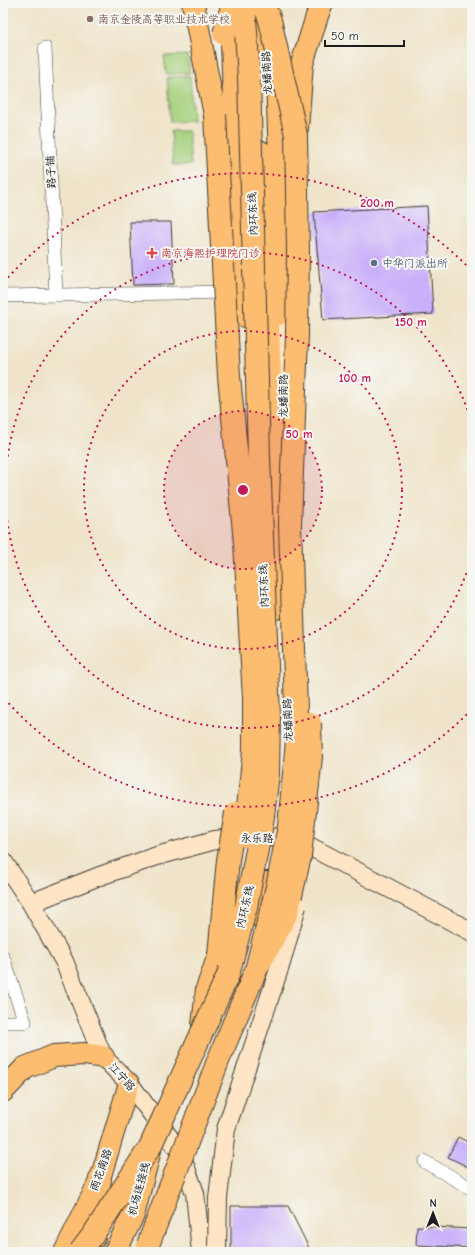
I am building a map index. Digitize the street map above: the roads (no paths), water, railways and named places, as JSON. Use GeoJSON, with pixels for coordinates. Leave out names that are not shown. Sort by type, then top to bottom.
{"type":"FeatureCollection","features":[{"type":"Feature","properties":{"kind":"highway"},"geometry":{"type":"LineString","coordinates":[[193,3],[215,115],[229,376],[245,550],[254,698],[254,743],[248,819],[242,863],[219,955],[207,989],[202,1032]]}},
{"type":"Feature","properties":{"kind":"highway"},"geometry":{"type":"LineString","coordinates":[[215,115],[224,34],[232,3]]}},
{"type":"Feature","properties":{"kind":"highway"},"geometry":{"type":"LineString","coordinates":[[232,3],[239,292],[245,316]]}},
{"type":"Feature","properties":{"kind":"highway","name":"内环东线"},"geometry":{"type":"LineString","coordinates":[[150,1147],[228,975],[246,907],[261,832],[268,774],[270,717],[259,457],[249,84],[244,3]]}},
{"type":"Feature","properties":{"kind":"highway","name":"内环东线"},"geometry":{"type":"LineString","coordinates":[[145,1250],[218,1062],[256,970],[278,780],[279,722],[271,406],[257,3]]}},
{"type":"Feature","properties":{"kind":"highway"},"geometry":{"type":"LineString","coordinates":[[264,3],[270,20],[296,135]]}},
{"type":"Feature","properties":{"kind":"highway"},"geometry":{"type":"LineString","coordinates":[[272,3],[281,161],[284,269],[278,317]]}},
{"type":"Feature","properties":{"kind":"highway"},"geometry":{"type":"LineString","coordinates":[[256,970],[277,887],[289,826],[297,741],[290,525],[297,336],[298,250],[296,135],[302,64],[322,3]]}},
{"type":"Feature","properties":{"kind":"highway"},"geometry":{"type":"LineString","coordinates":[[256,970],[287,912],[300,856],[311,757],[296,409],[284,359]]}},
{"type":"Feature","properties":{"kind":"highway"},"geometry":{"type":"LineString","coordinates":[[219,955],[228,860],[235,818],[240,770],[244,661],[255,597]]}},
{"type":"Feature","properties":{"kind":"highway"},"geometry":{"type":"LineString","coordinates":[[3,1091],[25,1068],[54,1056],[84,1054],[103,1057]]}},
{"type":"Feature","properties":{"kind":"highway"},"geometry":{"type":"LineString","coordinates":[[80,1252],[150,1147]]}},
{"type":"Feature","properties":{"kind":"highway","name":"机场连接线"},"geometry":{"type":"LineString","coordinates":[[115,1252],[133,1215],[150,1147]]}},
{"type":"Feature","properties":{"kind":"highway"},"geometry":{"type":"LineString","coordinates":[[88,1252],[94,1239],[100,1179]]}},
{"type":"Feature","properties":{"kind":"main road","name":"雨花南路"},"geometry":{"type":"LineString","coordinates":[[64,1252],[100,1179],[129,1083]]}},
{"type":"Feature","properties":{"kind":"street"},"geometry":{"type":"LineString","coordinates":[[239,3],[244,176],[245,316],[255,597],[262,696],[261,751],[253,836]]}},
{"type":"Feature","properties":{"kind":"street","name":"龙蟠南路"},"geometry":{"type":"LineString","coordinates":[[264,3],[278,317],[284,359],[282,506],[289,750],[280,838]]}},
{"type":"Feature","properties":{"kind":"street","name":"路子铺"},"geometry":{"type":"LineString","coordinates":[[46,48],[56,296]]}},
{"type":"Feature","properties":{"kind":"street"},"geometry":{"type":"LineString","coordinates":[[3,296],[239,292]]}},
{"type":"Feature","properties":{"kind":"street"},"geometry":{"type":"LineString","coordinates":[[217,1252],[218,1198],[226,1129],[281,963],[301,893],[310,828],[311,757]]}},
{"type":"Feature","properties":{"kind":"street","name":"永乐路"},"geometry":{"type":"LineString","coordinates":[[31,903],[97,877],[157,856],[215,840],[253,836],[280,838],[311,847],[472,932]]}},
{"type":"Feature","properties":{"kind":"street","name":"江宁路"},"geometry":{"type":"LineString","coordinates":[[3,862],[31,903],[64,961],[103,1057],[129,1083],[180,1152],[195,1193],[201,1252]]}},
{"type":"Feature","properties":{"kind":"street"},"geometry":{"type":"LineString","coordinates":[[3,957],[25,1022],[3,1022]]}},
{"type":"Feature","properties":{"kind":"street"},"geometry":{"type":"LineString","coordinates":[[425,1162],[472,1189]]}},
{"type":"Feature","properties":{"kind":"place","name":"南京金陵高等职业技术学校"},"geometry":{"type":"Point","coordinates":[90,19]}},
{"type":"Feature","properties":{"kind":"place","name":"南京海熙护理院门诊"},"geometry":{"type":"Point","coordinates":[152,253]}},
{"type":"Feature","properties":{"kind":"place","name":"中华门派出所"},"geometry":{"type":"Point","coordinates":[374,263]}}]}
